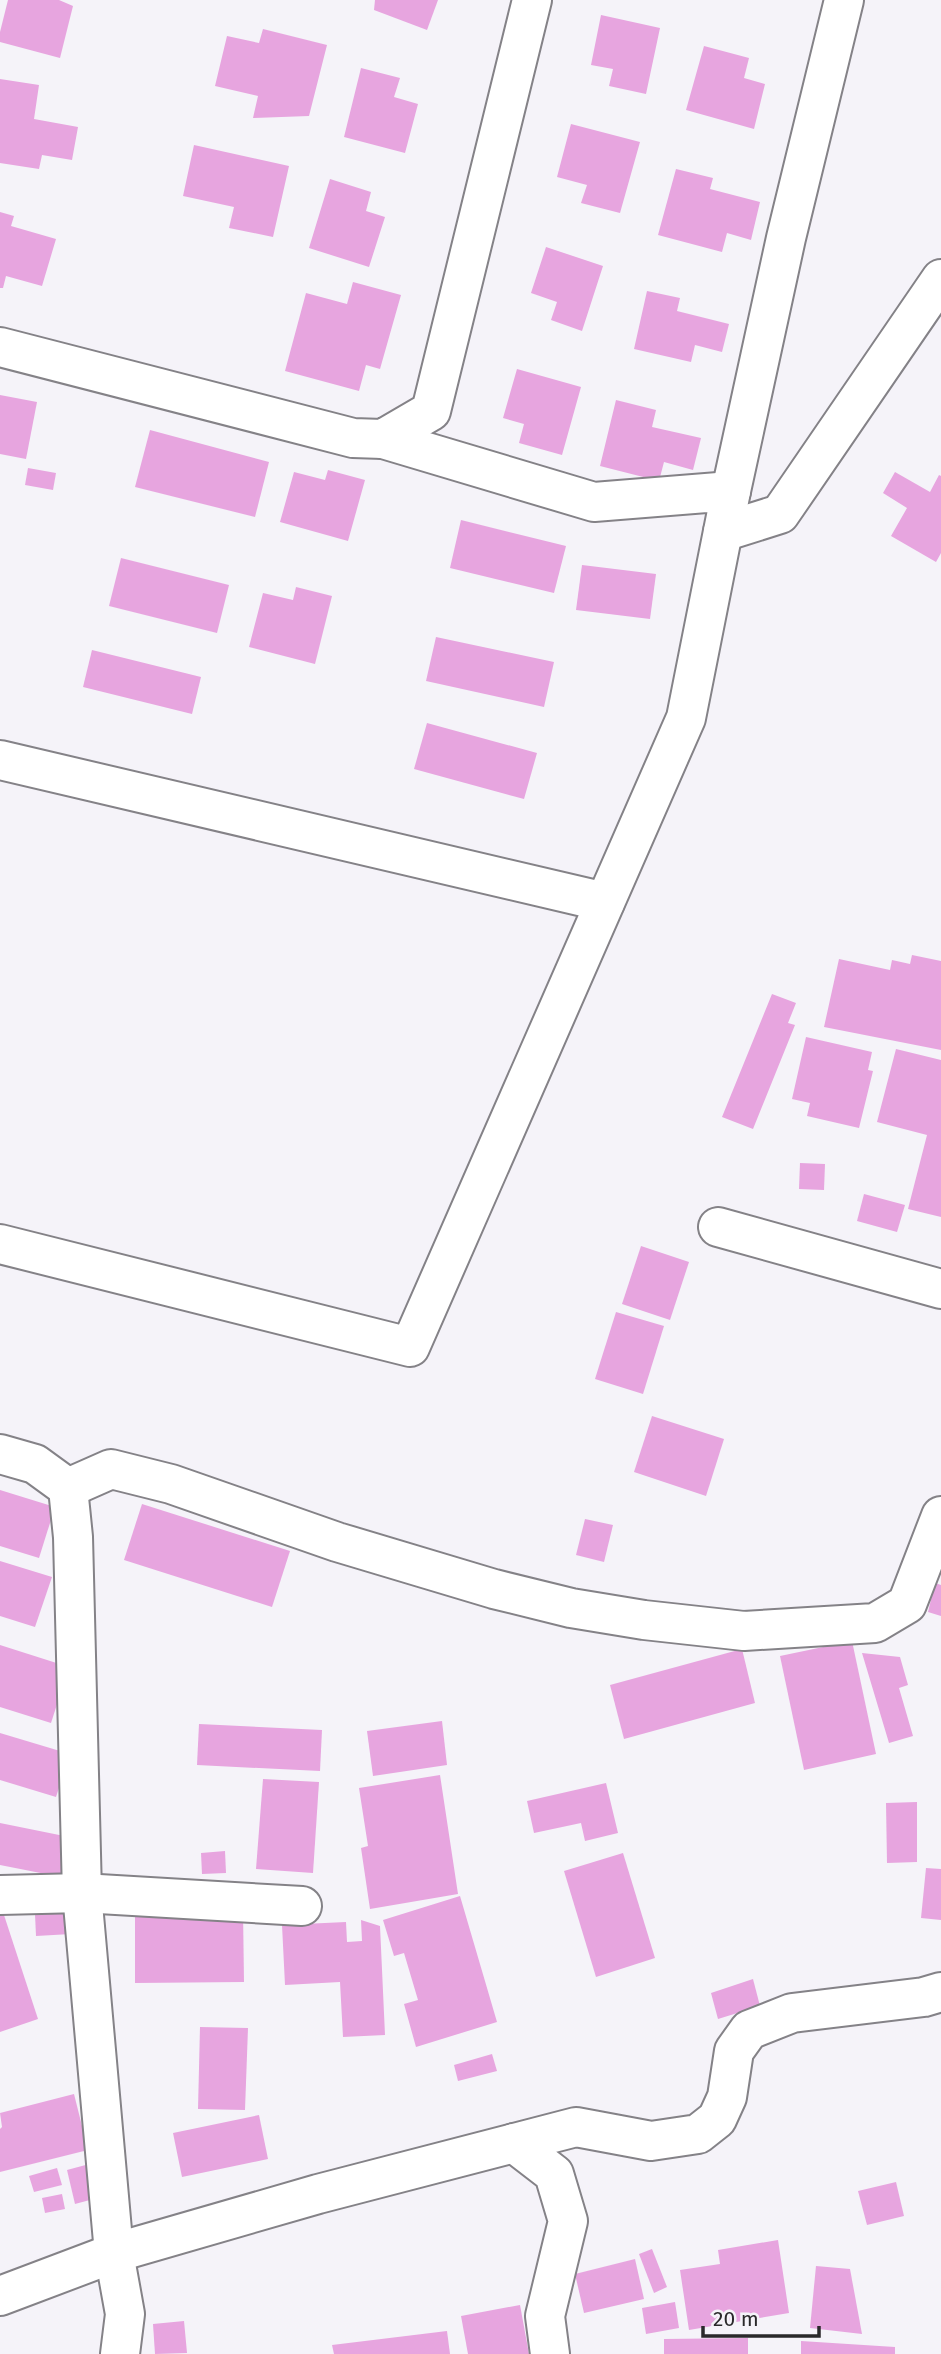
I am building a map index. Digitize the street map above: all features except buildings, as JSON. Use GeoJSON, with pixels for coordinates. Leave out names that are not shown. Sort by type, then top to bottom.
{"type":"FeatureCollection","features":[{"type":"Feature","properties":{"kind":"street"},"geometry":{"type":"LineString","coordinates":[[383,439],[431,411],[532,0]]}},
{"type":"Feature","properties":{"kind":"street"},"geometry":{"type":"LineString","coordinates":[[0,1244],[410,1347],[686,718],[731,491],[789,226],[844,0]]}},
{"type":"Feature","properties":{"kind":"street"},"geometry":{"type":"LineString","coordinates":[[723,532],[780,514],[941,279]]}},
{"type":"Feature","properties":{"kind":"street"},"geometry":{"type":"LineString","coordinates":[[0,347],[353,438],[383,439],[594,502],[731,491]]}},
{"type":"Feature","properties":{"kind":"street"},"geometry":{"type":"LineString","coordinates":[[0,760],[606,902]]}},
{"type":"Feature","properties":{"kind":"street"},"geometry":{"type":"LineString","coordinates":[[718,1227],[941,1289]]}},
{"type":"Feature","properties":{"kind":"street"},"geometry":{"type":"LineString","coordinates":[[0,1454],[35,1464],[68,1488],[74,1537],[82,1893],[114,2253],[125,2314],[120,2354]]}},
{"type":"Feature","properties":{"kind":"street"},"geometry":{"type":"LineString","coordinates":[[68,1488],[111,1469],[171,1484],[337,1542],[494,1589],[583,1610],[744,1631],[875,1623],[907,1604],[941,1516]]}},
{"type":"Feature","properties":{"kind":"street"},"geometry":{"type":"LineString","coordinates":[[0,1895],[82,1893],[302,1906]]}},
{"type":"Feature","properties":{"kind":"street"},"geometry":{"type":"LineString","coordinates":[[0,2296],[114,2253],[318,2194],[576,2127],[652,2141],[698,2134],[717,2119],[727,2097],[734,2051],[749,2029],[792,2013],[941,1993]]}},
{"type":"Feature","properties":{"kind":"street"},"geometry":{"type":"LineString","coordinates":[[514,2143],[554,2174],[568,2221],[545,2316],[550,2354]]}}]}
